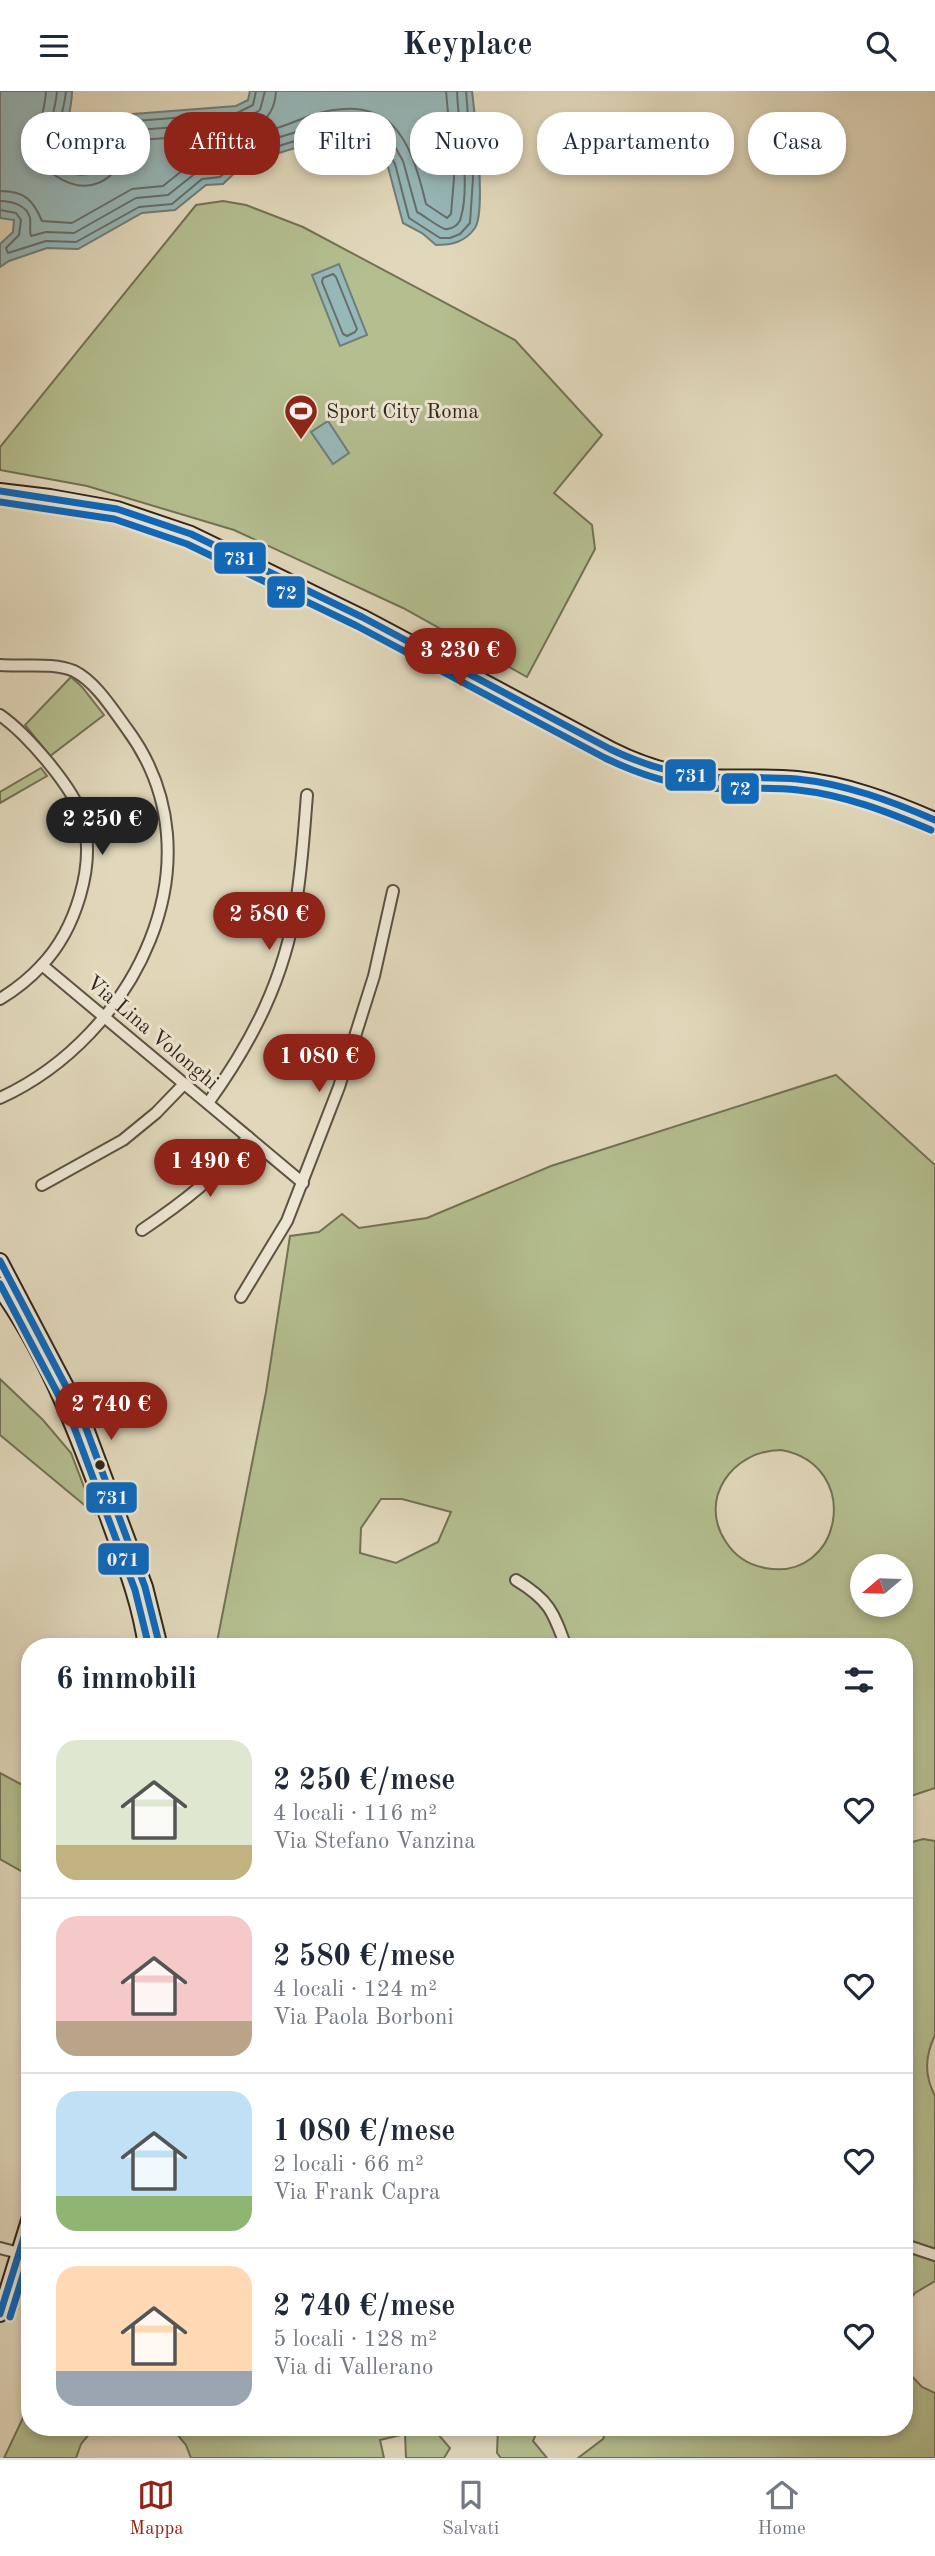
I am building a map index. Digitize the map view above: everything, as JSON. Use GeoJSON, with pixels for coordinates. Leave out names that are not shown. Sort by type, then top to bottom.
{"type":"FeatureCollection","features":[{"type":"Feature","properties":{"kind":"street"},"geometry":{"type":"LineString","coordinates":[[0,491],[50,496],[117,509],[191,534],[362,617],[610,749],[640,762],[696,776],[783,778],[834,785],[883,799],[935,820]]}},
{"type":"Feature","properties":{"kind":"street"},"geometry":{"type":"LineString","coordinates":[[0,665],[58,667],[83,677],[96,689],[147,761],[159,790],[167,847],[159,913],[135,975],[106,1018],[51,1069],[0,1098]]}},
{"type":"Feature","properties":{"kind":"street"},"geometry":{"type":"LineString","coordinates":[[0,715],[21,732],[58,777],[79,807],[85,829],[85,864],[75,909],[63,936],[42,965],[0,999]]}},
{"type":"Feature","properties":{"kind":"street"},"geometry":{"type":"LineString","coordinates":[[208,1103],[253,1034],[280,970],[296,904],[307,795]]}},
{"type":"Feature","properties":{"kind":"street"},"geometry":{"type":"LineString","coordinates":[[241,1297],[282,1230],[303,1183],[358,1031],[381,951],[393,891]]}},
{"type":"Feature","properties":{"kind":"street","name":"Via Lina Volonghi"},"geometry":{"type":"LineString","coordinates":[[42,965],[303,1183]]}},
{"type":"Feature","properties":{"kind":"street"},"geometry":{"type":"LineString","coordinates":[[42,1185],[122,1140],[156,1113],[184,1084]]}},
{"type":"Feature","properties":{"kind":"street"},"geometry":{"type":"LineString","coordinates":[[142,1230],[209,1180],[248,1137]]}},
{"type":"Feature","properties":{"kind":"street"},"geometry":{"type":"LineString","coordinates":[[0,1261],[81,1415],[142,1578],[158,1638]]}},
{"type":"Feature","properties":{"kind":"street"},"geometry":{"type":"LineString","coordinates":[[0,1289],[53,1383],[77,1435],[133,1588],[144,1638]]}},
{"type":"Feature","properties":{"kind":"street"},"geometry":{"type":"LineString","coordinates":[[516,1580],[539,1594],[554,1613],[563,1638]]}},
{"type":"Feature","properties":{"kind":"street"},"geometry":{"type":"LineString","coordinates":[[0,2314],[21,2246]]}},
{"type":"Feature","properties":{"kind":"street"},"geometry":{"type":"LineString","coordinates":[[0,2248],[19,2253]]}},
{"type":"Feature","properties":{"kind":"street"},"geometry":{"type":"LineString","coordinates":[[913,2248],[935,2255]]}},
{"type":"Feature","properties":{"kind":"green space","name":"Sport City Roma"},"geometry":{"type":"Polygon","coordinates":[[[223,201],[246,205],[303,227],[515,340],[602,435],[554,493],[592,525],[595,549],[527,677],[403,608],[234,530],[87,486],[0,470],[0,447],[196,205],[223,201]]]}},
{"type":"Feature","properties":{"kind":"green space"},"geometry":{"type":"Polygon","coordinates":[[[71,677],[104,715],[50,756],[25,725],[71,677]]]}},
{"type":"Feature","properties":{"kind":"green space"},"geometry":{"type":"Polygon","coordinates":[[[41,768],[47,776],[0,803],[0,792],[41,768]]]}},
{"type":"Feature","properties":{"kind":"green space"},"geometry":{"type":"Polygon","coordinates":[[[836,1075],[935,1165],[935,1788],[913,1795],[913,1638],[218,1638],[266,1392],[290,1236],[319,1232],[342,1214],[359,1228],[427,1218],[551,1166],[836,1075]],[[781,1450],[748,1458],[725,1480],[718,1494],[718,1526],[726,1542],[743,1559],[765,1568],[791,1568],[812,1558],[826,1541],[833,1520],[833,1498],[824,1477],[807,1460],[781,1450]],[[381,1499],[361,1528],[360,1553],[396,1563],[438,1542],[451,1512],[402,1499],[381,1499]]]}},
{"type":"Feature","properties":{"kind":"green space"},"geometry":{"type":"Polygon","coordinates":[[[0,1379],[43,1420],[71,1453],[94,1513],[0,1435],[0,1379]]]}},
{"type":"Feature","properties":{"kind":"green space"},"geometry":{"type":"Polygon","coordinates":[[[0,1773],[21,1784],[21,1871],[0,1859],[0,1773]]]}},
{"type":"Feature","properties":{"kind":"green space"},"geometry":{"type":"Polygon","coordinates":[[[923,1839],[935,1841],[935,2035],[927,2066],[935,2096],[935,2281],[913,2295],[913,1842],[923,1839]]]}},
{"type":"Feature","properties":{"kind":"green space"},"geometry":{"type":"Polygon","coordinates":[[[913,2377],[922,2387],[935,2393],[935,2458],[578,2458],[604,2436],[913,2436],[913,2377]]]}},
{"type":"Feature","properties":{"kind":"green space"},"geometry":{"type":"Polygon","coordinates":[[[21,2422],[21,2436],[88,2436],[81,2444],[76,2458],[4,2458],[21,2422]]]}},
{"type":"Feature","properties":{"kind":"green space"},"geometry":{"type":"Polygon","coordinates":[[[178,2436],[397,2436],[380,2440],[384,2458],[191,2458],[178,2436]]]}},
{"type":"Feature","properties":{"kind":"green space"},"geometry":{"type":"Polygon","coordinates":[[[405,2436],[440,2436],[450,2448],[444,2458],[406,2458],[405,2436]]]}},
{"type":"Feature","properties":{"kind":"green space"},"geometry":{"type":"Polygon","coordinates":[[[498,2436],[535,2436],[533,2441],[547,2458],[501,2458],[497,2453],[498,2436]]]}},
{"type":"Feature","properties":{"kind":"water"},"geometry":{"type":"Polygon","coordinates":[[[0,91],[72,91],[70,112],[21,112],[21,175],[150,175],[150,113],[236,106],[248,100],[250,91],[472,91],[474,112],[410,112],[410,175],[479,175],[480,203],[475,228],[462,240],[453,243],[436,245],[422,233],[403,223],[390,175],[396,175],[396,112],[294,112],[294,148],[280,153],[280,112],[164,112],[164,175],[232,175],[223,184],[206,185],[175,210],[142,213],[78,249],[47,248],[9,261],[0,267],[0,244],[13,232],[14,220],[0,218],[0,91]]]}},
{"type":"Feature","properties":{"kind":"water"},"geometry":{"type":"Polygon","coordinates":[[[339,264],[367,335],[340,346],[312,275],[339,264]]]}},
{"type":"Feature","properties":{"kind":"water"},"geometry":{"type":"Polygon","coordinates":[[[328,421],[349,453],[333,464],[311,432],[328,421]]]}},
{"type":"Feature","properties":{"kind":"transit line","name":"731"},"geometry":{"type":"LineString","coordinates":[[0,491],[117,509],[191,534],[362,617],[610,749],[645,764],[694,776],[815,781],[885,800],[935,820]]}},
{"type":"Feature","properties":{"kind":"transit line","name":"72"},"geometry":{"type":"LineString","coordinates":[[0,502],[114,519],[187,544],[357,626],[605,758],[642,774],[707,788],[775,788],[815,792],[866,805],[931,830]]}},
{"type":"Feature","properties":{"kind":"transit line","name":"731"},"geometry":{"type":"LineString","coordinates":[[0,1261],[81,1415],[145,1587],[158,1638]]}},
{"type":"Feature","properties":{"kind":"transit line","name":"071"},"geometry":{"type":"LineString","coordinates":[[0,1284],[71,1419],[135,1590],[147,1638]]}},
{"type":"Feature","properties":{"kind":"transit line","name":"731"},"geometry":{"type":"LineString","coordinates":[[0,2314],[21,2247]]}},
{"type":"Feature","properties":{"kind":"transit line","name":"071"},"geometry":{"type":"LineString","coordinates":[[10,2317],[21,2282]]}},
{"type":"Feature","properties":{"kind":"place","name":"Sport City Roma"},"geometry":{"type":"Point","coordinates":[301,441]}}]}
